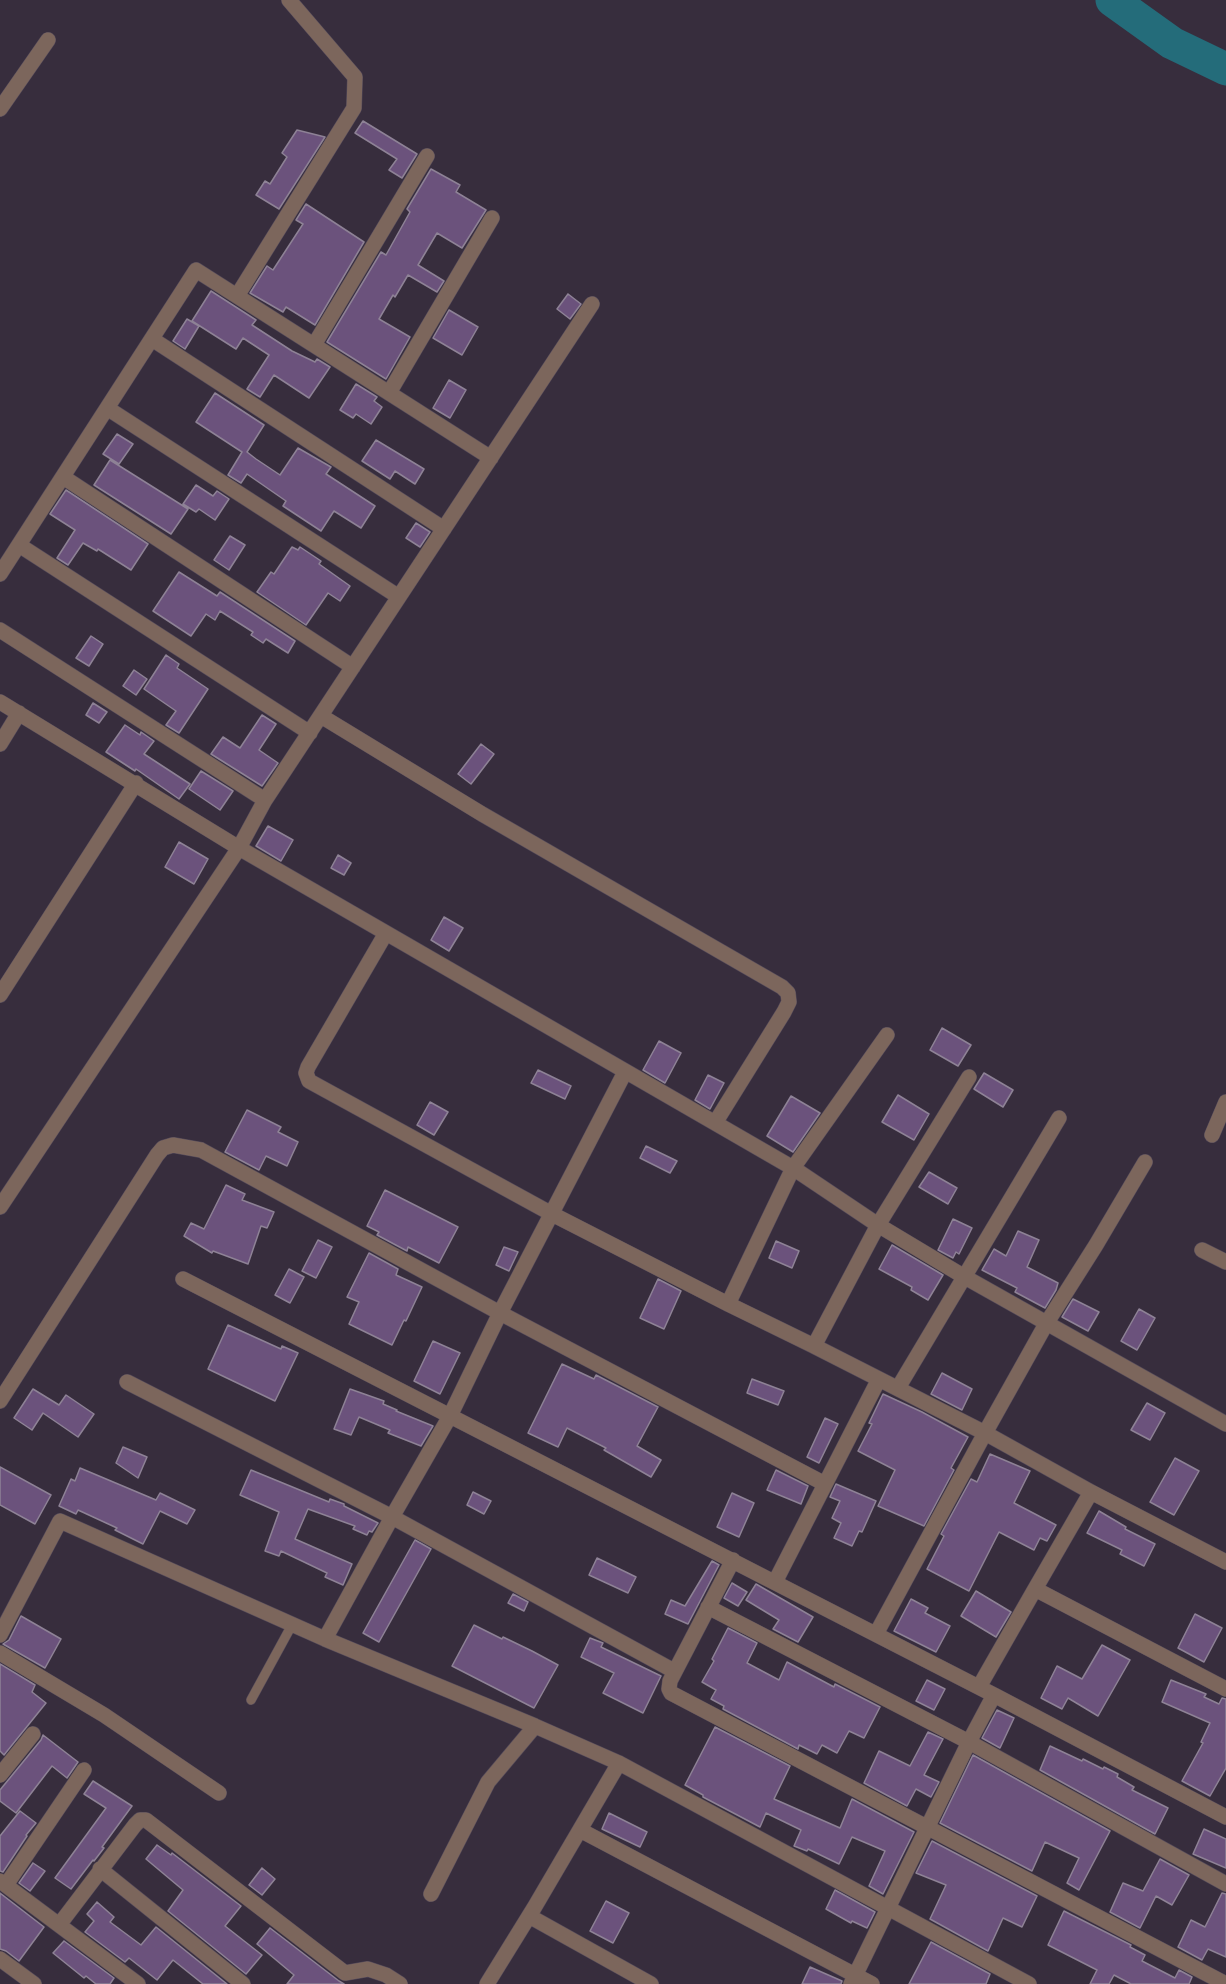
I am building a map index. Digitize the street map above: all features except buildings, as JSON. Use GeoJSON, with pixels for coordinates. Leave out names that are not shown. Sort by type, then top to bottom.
{"type":"FeatureCollection","features":[{"type":"Feature","properties":{"kind":"street"},"geometry":{"type":"LineString","coordinates":[[237,296],[354,108],[355,77],[289,0]]}},
{"type":"Feature","properties":{"kind":"street"},"geometry":{"type":"LineString","coordinates":[[0,109],[48,40]]}},
{"type":"Feature","properties":{"kind":"street"},"geometry":{"type":"LineString","coordinates":[[314,345],[427,156]]}},
{"type":"Feature","properties":{"kind":"street"},"geometry":{"type":"LineString","coordinates":[[389,393],[492,218]]}},
{"type":"Feature","properties":{"kind":"street"},"geometry":{"type":"LineString","coordinates":[[0,574],[196,270],[491,458]]}},
{"type":"Feature","properties":{"kind":"street"},"geometry":{"type":"LineString","coordinates":[[0,1207],[239,848],[265,800],[592,304]]}},
{"type":"Feature","properties":{"kind":"street"},"geometry":{"type":"LineString","coordinates":[[152,339],[444,529]]}},
{"type":"Feature","properties":{"kind":"street"},"geometry":{"type":"LineString","coordinates":[[107,408],[399,597]]}},
{"type":"Feature","properties":{"kind":"street"},"geometry":{"type":"LineString","coordinates":[[63,477],[353,667]]}},
{"type":"Feature","properties":{"kind":"street"},"geometry":{"type":"LineString","coordinates":[[19,545],[310,733]]}},
{"type":"Feature","properties":{"kind":"street"},"geometry":{"type":"LineString","coordinates":[[0,630],[265,800]]}},
{"type":"Feature","properties":{"kind":"street"},"geometry":{"type":"LineString","coordinates":[[0,702],[239,848],[793,1168],[878,1225],[963,1276],[1226,1424]]}},
{"type":"Feature","properties":{"kind":"street"},"geometry":{"type":"LineString","coordinates":[[0,744],[19,713]]}},
{"type":"Feature","properties":{"kind":"street"},"geometry":{"type":"LineString","coordinates":[[321,716],[482,814],[782,987],[788,993],[789,1002],[784,1012],[715,1123]]}},
{"type":"Feature","properties":{"kind":"street"},"geometry":{"type":"LineString","coordinates":[[0,995],[136,783]]}},
{"type":"Feature","properties":{"kind":"street"},"geometry":{"type":"LineString","coordinates":[[386,933],[308,1067],[307,1078],[313,1085],[552,1214],[879,1378],[1226,1562]]}},
{"type":"Feature","properties":{"kind":"street"},"geometry":{"type":"LineString","coordinates":[[728,1304],[793,1168],[887,1035]]}},
{"type":"Feature","properties":{"kind":"street"},"geometry":{"type":"LineString","coordinates":[[325,1639],[450,1416],[500,1313],[626,1072]]}},
{"type":"Feature","properties":{"kind":"street"},"geometry":{"type":"LineString","coordinates":[[814,1346],[878,1225],[969,1077]]}},
{"type":"Feature","properties":{"kind":"street"},"geometry":{"type":"LineString","coordinates":[[1212,1135],[1226,1102]]}},
{"type":"Feature","properties":{"kind":"street"},"geometry":{"type":"LineString","coordinates":[[898,1388],[1059,1118]]}},
{"type":"Feature","properties":{"kind":"street"},"geometry":{"type":"LineString","coordinates":[[0,1401],[157,1155],[163,1148],[173,1146],[201,1150],[500,1313],[825,1484]]}},
{"type":"Feature","properties":{"kind":"street"},"geometry":{"type":"LineString","coordinates":[[876,1634],[1046,1324],[1145,1162]]}},
{"type":"Feature","properties":{"kind":"street"},"geometry":{"type":"LineString","coordinates":[[1203,1250],[1226,1262]]}},
{"type":"Feature","properties":{"kind":"street"},"geometry":{"type":"LineString","coordinates":[[183,1279],[733,1560],[1226,1817]]}},
{"type":"Feature","properties":{"kind":"street"},"geometry":{"type":"LineString","coordinates":[[775,1582],[879,1378]]}},
{"type":"Feature","properties":{"kind":"street"},"geometry":{"type":"LineString","coordinates":[[127,1382],[392,1517],[674,1671]]}},
{"type":"Feature","properties":{"kind":"street"},"geometry":{"type":"LineString","coordinates":[[979,1688],[1091,1492]]}},
{"type":"Feature","properties":{"kind":"street"},"geometry":{"type":"LineString","coordinates":[[0,1635],[60,1521],[325,1639],[619,1763],[1029,1984]]}},
{"type":"Feature","properties":{"kind":"street"},"geometry":{"type":"LineString","coordinates":[[733,1560],[674,1671],[669,1684],[671,1693],[1226,1984]]}},
{"type":"Feature","properties":{"kind":"street"},"geometry":{"type":"LineString","coordinates":[[1035,1589],[1226,1689]]}},
{"type":"Feature","properties":{"kind":"street"},"geometry":{"type":"LineString","coordinates":[[708,1607],[969,1742],[1226,1884]]}},
{"type":"Feature","properties":{"kind":"street"},"geometry":{"type":"LineString","coordinates":[[0,1653],[104,1714],[219,1793]]}},
{"type":"Feature","properties":{"kind":"street"},"geometry":{"type":"LineString","coordinates":[[853,1979],[926,1826],[994,1695]]}},
{"type":"Feature","properties":{"kind":"street"},"geometry":{"type":"LineString","coordinates":[[431,1894],[488,1782],[535,1726]]}},
{"type":"Feature","properties":{"kind":"street"},"geometry":{"type":"LineString","coordinates":[[0,1775],[33,1734]]}},
{"type":"Feature","properties":{"kind":"street"},"geometry":{"type":"LineString","coordinates":[[487,1984],[619,1763]]}},
{"type":"Feature","properties":{"kind":"street"},"geometry":{"type":"LineString","coordinates":[[84,1770],[3,1883],[138,1984]]}},
{"type":"Feature","properties":{"kind":"street"},"geometry":{"type":"LineString","coordinates":[[59,1925],[135,1824],[140,1820],[146,1820],[345,1973],[368,1969],[386,1975],[400,1984]]}},
{"type":"Feature","properties":{"kind":"street"},"geometry":{"type":"LineString","coordinates":[[580,1830],[853,1979],[872,1984]]}},
{"type":"Feature","properties":{"kind":"street"},"geometry":{"type":"LineString","coordinates":[[100,1869],[243,1984]]}},
{"type":"Feature","properties":{"kind":"street"},"geometry":{"type":"LineString","coordinates":[[529,1916],[651,1984]]}},
{"type":"Feature","properties":{"kind":"street"},"geometry":{"type":"LineString","coordinates":[[0,1959],[34,1984]]}},
{"type":"Feature","properties":{"kind":"lane"},"geometry":{"type":"LineString","coordinates":[[251,1700],[293,1623]]}},
{"type":"Feature","properties":{"kind":"waterway"},"geometry":{"type":"LineString","coordinates":[[1112,0],[1172,43],[1226,69]]}}]}
